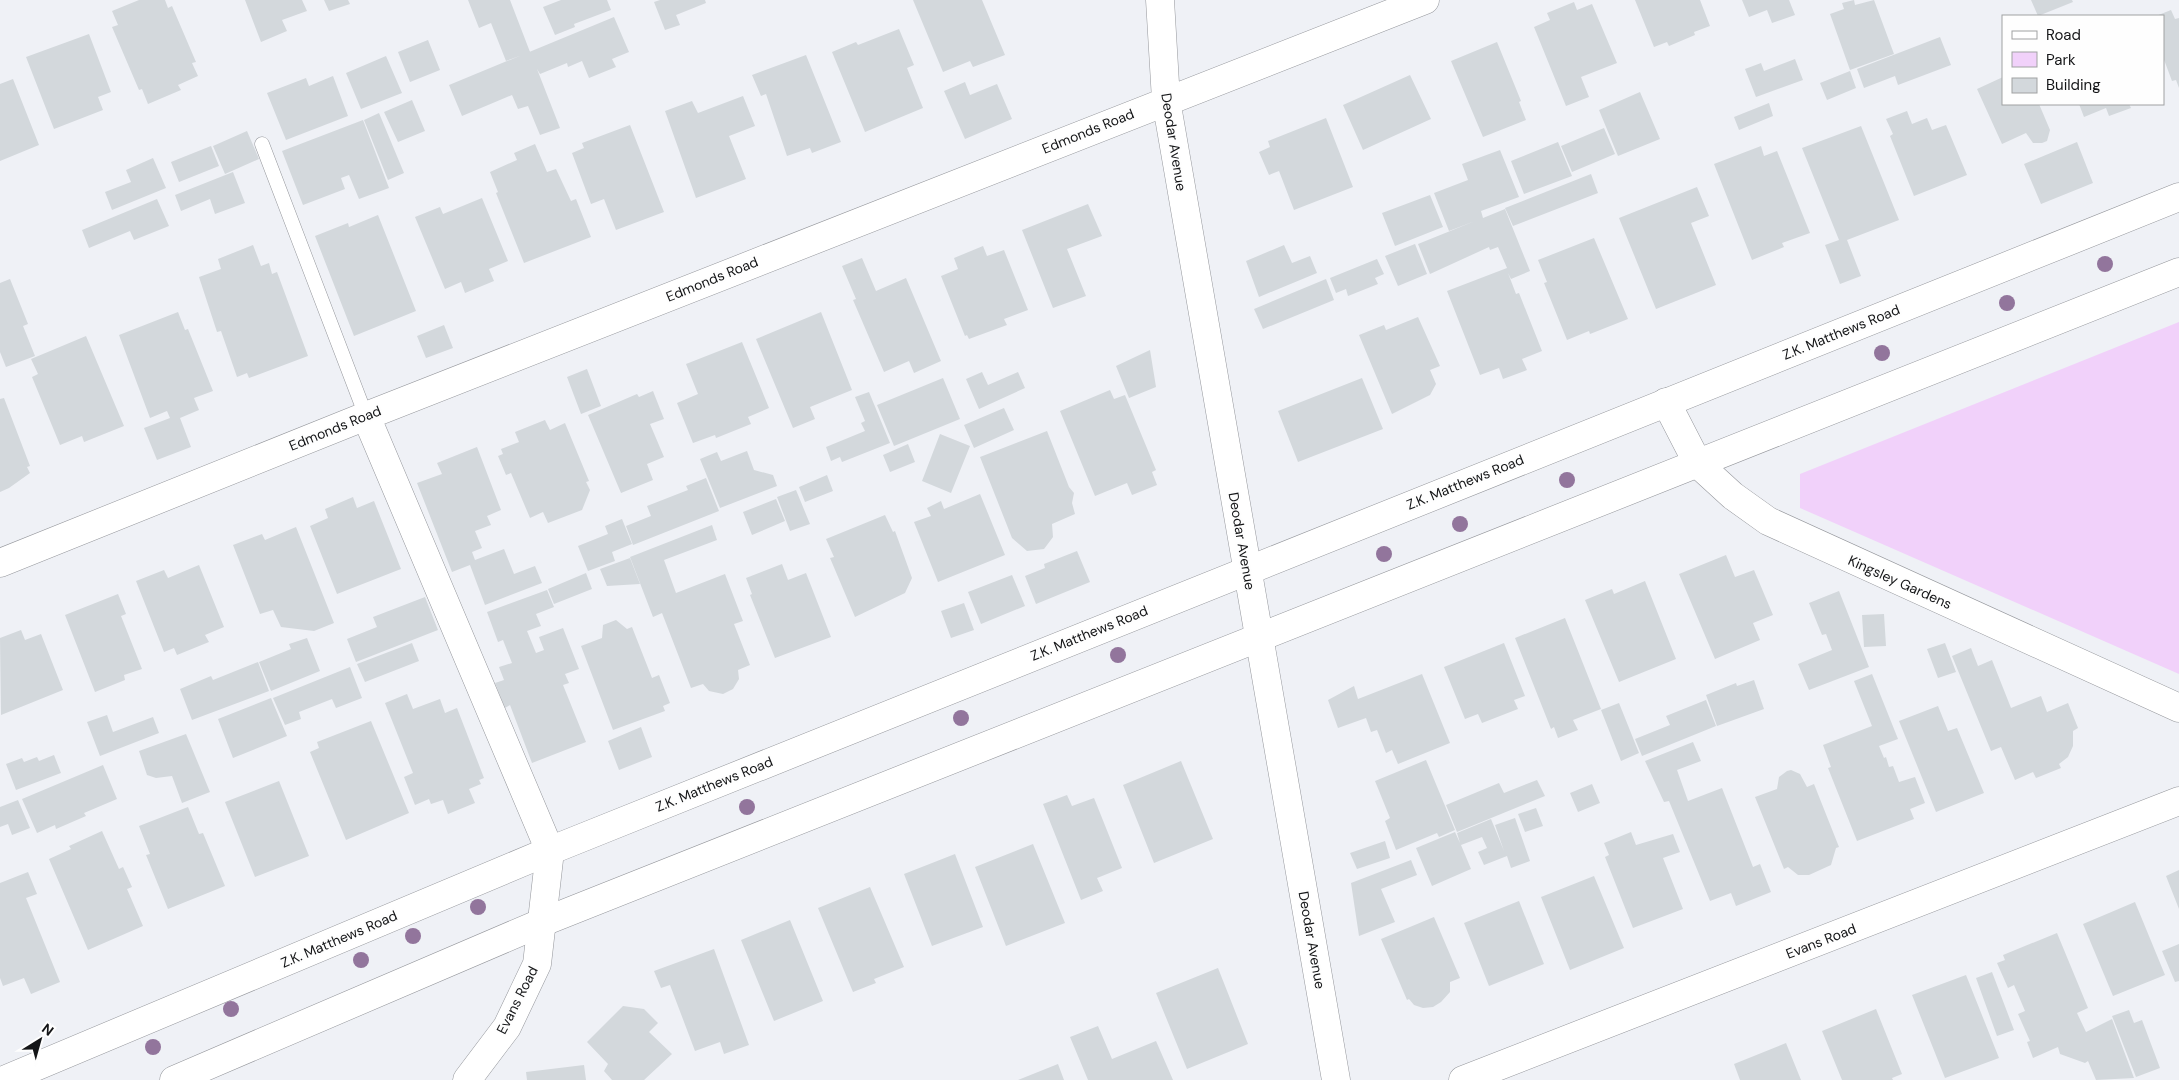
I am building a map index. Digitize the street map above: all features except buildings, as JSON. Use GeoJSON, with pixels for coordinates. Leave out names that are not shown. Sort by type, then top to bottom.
{"type":"FeatureCollection","features":[{"type":"Feature","properties":{"kind":"street","name":"Deodar Avenue"},"geometry":{"type":"LineString","coordinates":[[1160,0],[1166,100],[1247,570],[1261,638],[1336,1080]]}},
{"type":"Feature","properties":{"kind":"street","name":"Edmonds Road"},"geometry":{"type":"LineString","coordinates":[[0,563],[366,416],[1166,100],[1425,0]]}},
{"type":"Feature","properties":{"kind":"street","name":"Z.K. Matthews Road"},"geometry":{"type":"LineString","coordinates":[[4,1080],[550,851],[2179,197]]}},
{"type":"Feature","properties":{"kind":"street"},"geometry":{"type":"LineString","coordinates":[[174,1080],[542,922],[2179,272]]}},
{"type":"Feature","properties":{"kind":"street","name":"Kingsley Gardens"},"geometry":{"type":"LineString","coordinates":[[1666,402],[1698,464],[1734,496],[1768,521],[2179,708]]}},
{"type":"Feature","properties":{"kind":"street"},"geometry":{"type":"LineString","coordinates":[[366,416],[550,851]]}},
{"type":"Feature","properties":{"kind":"street","name":"Evans Road"},"geometry":{"type":"LineString","coordinates":[[1464,1080],[2179,801]]}},
{"type":"Feature","properties":{"kind":"street","name":"Evans Road"},"geometry":{"type":"LineString","coordinates":[[467,1080],[507,1027],[537,964],[550,851]]}},
{"type":"Feature","properties":{"kind":"lane"},"geometry":{"type":"LineString","coordinates":[[262,144],[366,416]]}},
{"type":"Feature","properties":{"kind":"green space"},"geometry":{"type":"Polygon","coordinates":[[[2179,322],[2179,674],[1800,508],[1800,474],[2179,322]]]}}]}
